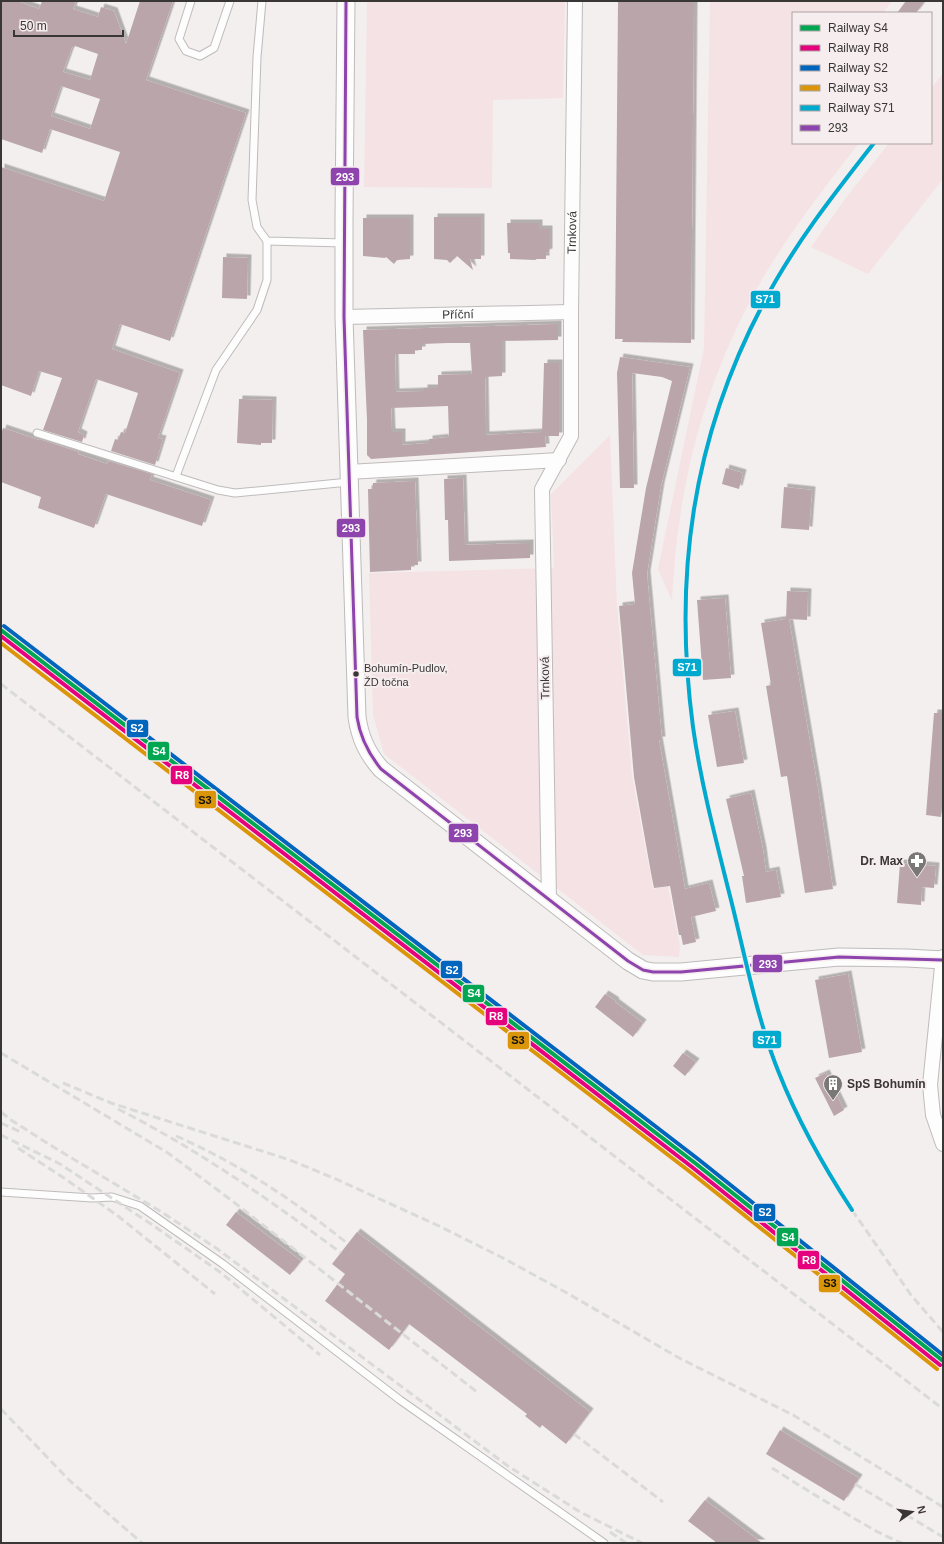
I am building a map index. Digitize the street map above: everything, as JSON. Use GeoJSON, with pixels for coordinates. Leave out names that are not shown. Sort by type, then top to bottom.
{"type":"FeatureCollection","features":[{"type":"Feature","properties":{"kind":"street"},"geometry":{"type":"LineString","coordinates":[[346,1],[344,317],[356,711],[358,728],[366,749],[381,769],[636,967],[653,972],[681,972],[838,957],[943,959],[930,1085],[933,1114],[943,1144]]}},
{"type":"Feature","properties":{"kind":"street","name":"Trnková"},"geometry":{"type":"LineString","coordinates":[[550,900],[542,489],[571,436],[575,1]]}},
{"type":"Feature","properties":{"kind":"street","name":"Příční"},"geometry":{"type":"LineString","coordinates":[[344,317],[571,312]]}},
{"type":"Feature","properties":{"kind":"street"},"geometry":{"type":"LineString","coordinates":[[349,477],[559,460]]}},
{"type":"Feature","properties":{"kind":"lane"},"geometry":{"type":"LineString","coordinates":[[191,1],[179,39],[186,51],[200,56],[214,48],[230,1]]}},
{"type":"Feature","properties":{"kind":"lane"},"geometry":{"type":"LineString","coordinates":[[176,476],[216,370],[257,310],[267,280],[267,241],[257,227],[252,200],[257,57],[262,1]]}},
{"type":"Feature","properties":{"kind":"lane"},"geometry":{"type":"LineString","coordinates":[[267,241],[344,243]]}},
{"type":"Feature","properties":{"kind":"lane"},"geometry":{"type":"LineString","coordinates":[[37,433],[218,490],[235,492],[349,477]]}},
{"type":"Feature","properties":{"kind":"lane"},"geometry":{"type":"LineString","coordinates":[[1,1192],[92,1198],[112,1197],[140,1206],[223,1264],[400,1400],[604,1543]]}},
{"type":"Feature","properties":{"kind":"shaded area"},"geometry":{"type":"Polygon","coordinates":[[[367,1],[565,1],[563,98],[493,100],[492,188],[364,187],[367,1]]]}},
{"type":"Feature","properties":{"kind":"shaded area"},"geometry":{"type":"Polygon","coordinates":[[[710,1],[892,1],[884,12],[792,12],[792,144],[858,144],[799,222],[785,243],[759,285],[730,342],[703,414],[693,450],[679,524],[672,601],[658,569],[704,348],[710,1]]]}},
{"type":"Feature","properties":{"kind":"shaded area"},"geometry":{"type":"Polygon","coordinates":[[[943,73],[943,179],[868,274],[811,247],[845,199],[888,144],[932,144],[932,88],[943,73]]]}},
{"type":"Feature","properties":{"kind":"shaded area"},"geometry":{"type":"Polygon","coordinates":[[[610,435],[617,606],[632,775],[653,889],[668,886],[680,945],[679,957],[643,955],[384,754],[373,715],[369,573],[554,568],[551,494],[610,435]]]}},
{"type":"Feature","properties":{"kind":"building"},"geometry":{"type":"Polygon","coordinates":[[[1,1],[17,1],[39,9],[42,1],[76,1],[73,9],[98,17],[101,7],[114,11],[126,44],[140,1],[173,1],[146,80],[246,113],[170,341],[120,324],[112,349],[180,373],[158,438],[163,439],[155,465],[111,451],[115,439],[118,440],[121,432],[125,433],[138,393],[96,379],[78,432],[84,435],[82,442],[43,430],[62,378],[39,371],[31,396],[1,385],[1,167],[104,201],[120,152],[50,129],[42,153],[1,139],[1,1]],[[75,46],[74,48],[72,47],[63,72],[90,80],[98,54],[75,46]],[[61,86],[51,116],[90,129],[100,99],[61,86]]]}},
{"type":"Feature","properties":{"kind":"building"},"geometry":{"type":"Polygon","coordinates":[[[618,1],[694,1],[691,343],[622,342],[623,339],[615,339],[618,1]]]}},
{"type":"Feature","properties":{"kind":"building"},"geometry":{"type":"Polygon","coordinates":[[[906,1],[925,1],[917,12],[898,12],[906,1]]]}},
{"type":"Feature","properties":{"kind":"building"},"geometry":{"type":"Polygon","coordinates":[[[434,217],[481,217],[481,259],[470,259],[473,270],[457,256],[450,263],[447,260],[434,259],[434,217]]]}},
{"type":"Feature","properties":{"kind":"building"},"geometry":{"type":"Polygon","coordinates":[[[363,218],[410,218],[410,259],[397,260],[394,264],[386,257],[363,256],[363,218]]]}},
{"type":"Feature","properties":{"kind":"building"},"geometry":{"type":"Polygon","coordinates":[[[507,223],[539,223],[539,229],[549,229],[549,252],[546,253],[546,259],[510,259],[510,253],[508,253],[507,223]]]}},
{"type":"Feature","properties":{"kind":"building"},"geometry":{"type":"Polygon","coordinates":[[[223,257],[248,258],[247,299],[222,298],[223,257]]]}},
{"type":"Feature","properties":{"kind":"building"},"geometry":{"type":"Polygon","coordinates":[[[558,324],[558,340],[502,341],[502,376],[485,377],[486,435],[542,432],[544,363],[559,363],[559,436],[545,436],[546,447],[371,459],[367,455],[363,330],[558,324]],[[470,343],[422,344],[422,350],[415,350],[415,354],[395,354],[396,392],[424,391],[424,388],[438,388],[438,375],[472,374],[470,343]],[[448,406],[391,408],[392,432],[402,432],[402,445],[429,443],[429,439],[449,437],[448,406]]]}},
{"type":"Feature","properties":{"kind":"building"},"geometry":{"type":"Polygon","coordinates":[[[620,357],[690,367],[661,486],[647,574],[662,740],[659,740],[685,889],[709,883],[716,911],[691,917],[696,942],[683,945],[681,935],[679,935],[670,886],[654,888],[651,873],[634,777],[619,606],[635,604],[632,573],[646,488],[672,381],[662,377],[632,373],[634,488],[620,488],[617,373],[620,357]]]}},
{"type":"Feature","properties":{"kind":"building"},"geometry":{"type":"Polygon","coordinates":[[[239,399],[273,400],[272,443],[261,443],[261,445],[237,443],[239,399]]]}},
{"type":"Feature","properties":{"kind":"building"},"geometry":{"type":"Polygon","coordinates":[[[3,428],[79,452],[78,454],[107,464],[108,461],[152,474],[150,480],[211,500],[202,526],[106,494],[94,528],[38,508],[41,497],[1,482],[1,434],[3,428]]]}},
{"type":"Feature","properties":{"kind":"building"},"geometry":{"type":"Polygon","coordinates":[[[726,468],[743,473],[739,489],[722,484],[726,468]]]}},
{"type":"Feature","properties":{"kind":"building"},"geometry":{"type":"Polygon","coordinates":[[[463,478],[465,545],[530,543],[530,558],[449,561],[448,520],[445,520],[444,479],[463,478]]]}},
{"type":"Feature","properties":{"kind":"building"},"geometry":{"type":"Polygon","coordinates":[[[415,481],[418,565],[411,565],[411,570],[370,572],[368,489],[372,489],[373,483],[415,481]]]}},
{"type":"Feature","properties":{"kind":"building"},"geometry":{"type":"Polygon","coordinates":[[[784,487],[812,490],[809,530],[781,528],[784,487]]]}},
{"type":"Feature","properties":{"kind":"building"},"geometry":{"type":"Polygon","coordinates":[[[787,591],[808,592],[807,620],[789,619],[818,789],[833,889],[805,893],[787,776],[781,777],[766,686],[771,685],[761,623],[786,619],[787,591]]]}},
{"type":"Feature","properties":{"kind":"building"},"geometry":{"type":"Polygon","coordinates":[[[725,598],[731,678],[703,680],[697,600],[725,598]]]}},
{"type":"Feature","properties":{"kind":"building"},"geometry":{"type":"Polygon","coordinates":[[[735,711],[744,763],[717,767],[708,715],[735,711]]]}},
{"type":"Feature","properties":{"kind":"building"},"geometry":{"type":"Polygon","coordinates":[[[934,713],[943,713],[943,796],[941,817],[926,815],[934,713]]]}},
{"type":"Feature","properties":{"kind":"building"},"geometry":{"type":"Polygon","coordinates":[[[751,793],[766,872],[776,870],[781,897],[746,903],[742,876],[744,876],[726,799],[751,793]]]}},
{"type":"Feature","properties":{"kind":"building"},"geometry":{"type":"Polygon","coordinates":[[[900,863],[936,866],[934,888],[922,887],[921,905],[897,903],[900,863]]]}},
{"type":"Feature","properties":{"kind":"building"},"geometry":{"type":"Polygon","coordinates":[[[848,974],[862,1052],[829,1058],[815,980],[848,974]]]}},
{"type":"Feature","properties":{"kind":"building"},"geometry":{"type":"Polygon","coordinates":[[[605,994],[643,1023],[633,1037],[595,1007],[605,994]]]}},
{"type":"Feature","properties":{"kind":"building"},"geometry":{"type":"Polygon","coordinates":[[[683,1053],[696,1062],[685,1076],[673,1066],[683,1053]]]}},
{"type":"Feature","properties":{"kind":"building","name":"SpS Bohumín"},"geometry":{"type":"Polygon","coordinates":[[[826,1073],[844,1110],[834,1116],[815,1078],[826,1073]]]}},
{"type":"Feature","properties":{"kind":"building"},"geometry":{"type":"Polygon","coordinates":[[[236,1212],[301,1261],[290,1275],[226,1225],[236,1212]]]}},
{"type":"Feature","properties":{"kind":"building"},"geometry":{"type":"Polygon","coordinates":[[[357,1232],[590,1412],[566,1444],[542,1425],[540,1428],[525,1416],[527,1414],[409,1324],[389,1350],[325,1301],[345,1274],[332,1264],[357,1232]]]}},
{"type":"Feature","properties":{"kind":"building"},"geometry":{"type":"Polygon","coordinates":[[[780,1430],[859,1478],[844,1501],[766,1454],[780,1430]]]}},
{"type":"Feature","properties":{"kind":"building"},"geometry":{"type":"Polygon","coordinates":[[[705,1500],[762,1543],[717,1543],[688,1521],[705,1500]]]}},
{"type":"Feature","properties":{"kind":"railway"},"geometry":{"type":"LineString","coordinates":[[1,684],[943,1409]]}},
{"type":"Feature","properties":{"kind":"railway"},"geometry":{"type":"LineString","coordinates":[[1,1053],[168,1153],[231,1200],[477,1392]]}},
{"type":"Feature","properties":{"kind":"railway"},"geometry":{"type":"LineString","coordinates":[[63,1083],[111,1103],[290,1160],[336,1179],[439,1226],[503,1258],[567,1293],[681,1359],[793,1415],[943,1507]]}},
{"type":"Feature","properties":{"kind":"railway"},"geometry":{"type":"LineString","coordinates":[[118,1109],[205,1158],[341,1253]]}},
{"type":"Feature","properties":{"kind":"railway"},"geometry":{"type":"LineString","coordinates":[[1,1112],[55,1148],[160,1211],[216,1248],[508,1466],[580,1512],[642,1543]]}},
{"type":"Feature","properties":{"kind":"railway"},"geometry":{"type":"LineString","coordinates":[[1,1123],[23,1133]]}},
{"type":"Feature","properties":{"kind":"railway"},"geometry":{"type":"LineString","coordinates":[[1,1135],[60,1164],[151,1224],[220,1272],[320,1355]]}},
{"type":"Feature","properties":{"kind":"railway"},"geometry":{"type":"LineString","coordinates":[[176,1136],[222,1158],[265,1184],[287,1198],[348,1244]]}},
{"type":"Feature","properties":{"kind":"railway"},"geometry":{"type":"LineString","coordinates":[[18,1148],[118,1216],[215,1294]]}},
{"type":"Feature","properties":{"kind":"railway"},"geometry":{"type":"LineString","coordinates":[[852,1210],[911,1295],[943,1332]]}},
{"type":"Feature","properties":{"kind":"railway"},"geometry":{"type":"LineString","coordinates":[[1,1409],[70,1481],[142,1543]]}},
{"type":"Feature","properties":{"kind":"railway"},"geometry":{"type":"LineString","coordinates":[[574,1434],[663,1502]]}},
{"type":"Feature","properties":{"kind":"railway"},"geometry":{"type":"LineString","coordinates":[[772,1468],[867,1526],[902,1543]]}},
{"type":"Feature","properties":{"kind":"railway"},"geometry":{"type":"LineString","coordinates":[[855,1484],[943,1537]]}},
{"type":"Feature","properties":{"kind":"railway"},"geometry":{"type":"LineString","coordinates":[[610,1532],[626,1543]]}},
{"type":"Feature","properties":{"kind":"rail line","name":"S71"},"geometry":{"type":"LineString","coordinates":[[852,1210],[831,1177],[794,1109],[779,1073],[757,1008],[700,770],[693,727],[687,672],[686,617],[688,563],[694,510],[704,457],[719,406],[739,355],[763,304],[787,262],[829,201],[873,144]]}},
{"type":"Feature","properties":{"kind":"rail line","name":"S2"},"geometry":{"type":"LineString","coordinates":[[4,626],[698,1159],[943,1355]]}},
{"type":"Feature","properties":{"kind":"rail line","name":"S4"},"geometry":{"type":"LineString","coordinates":[[1,630],[695,1163],[943,1361]]}},
{"type":"Feature","properties":{"kind":"rail line","name":"R8"},"geometry":{"type":"LineString","coordinates":[[1,636],[692,1167],[940,1365]]}},
{"type":"Feature","properties":{"kind":"rail line","name":"S3"},"geometry":{"type":"LineString","coordinates":[[1,643],[689,1171],[937,1369]]}},
{"type":"Feature","properties":{"kind":"transit line","name":"293"},"geometry":{"type":"LineString","coordinates":[[346,1],[344,317],[357,717],[362,738],[372,757],[381,769],[628,961],[643,970],[653,972],[681,972],[839,957],[943,960]]}},
{"type":"Feature","properties":{"kind":"place","name":"Bohumín-Pudlov, ŽD točna"},"geometry":{"type":"Point","coordinates":[356,674]}},
{"type":"Feature","properties":{"kind":"place","name":"Dr. Max"},"geometry":{"type":"Point","coordinates":[917,878]}},
{"type":"Feature","properties":{"kind":"place","name":"SpS Bohumín"},"geometry":{"type":"Point","coordinates":[833,1101]}}]}
